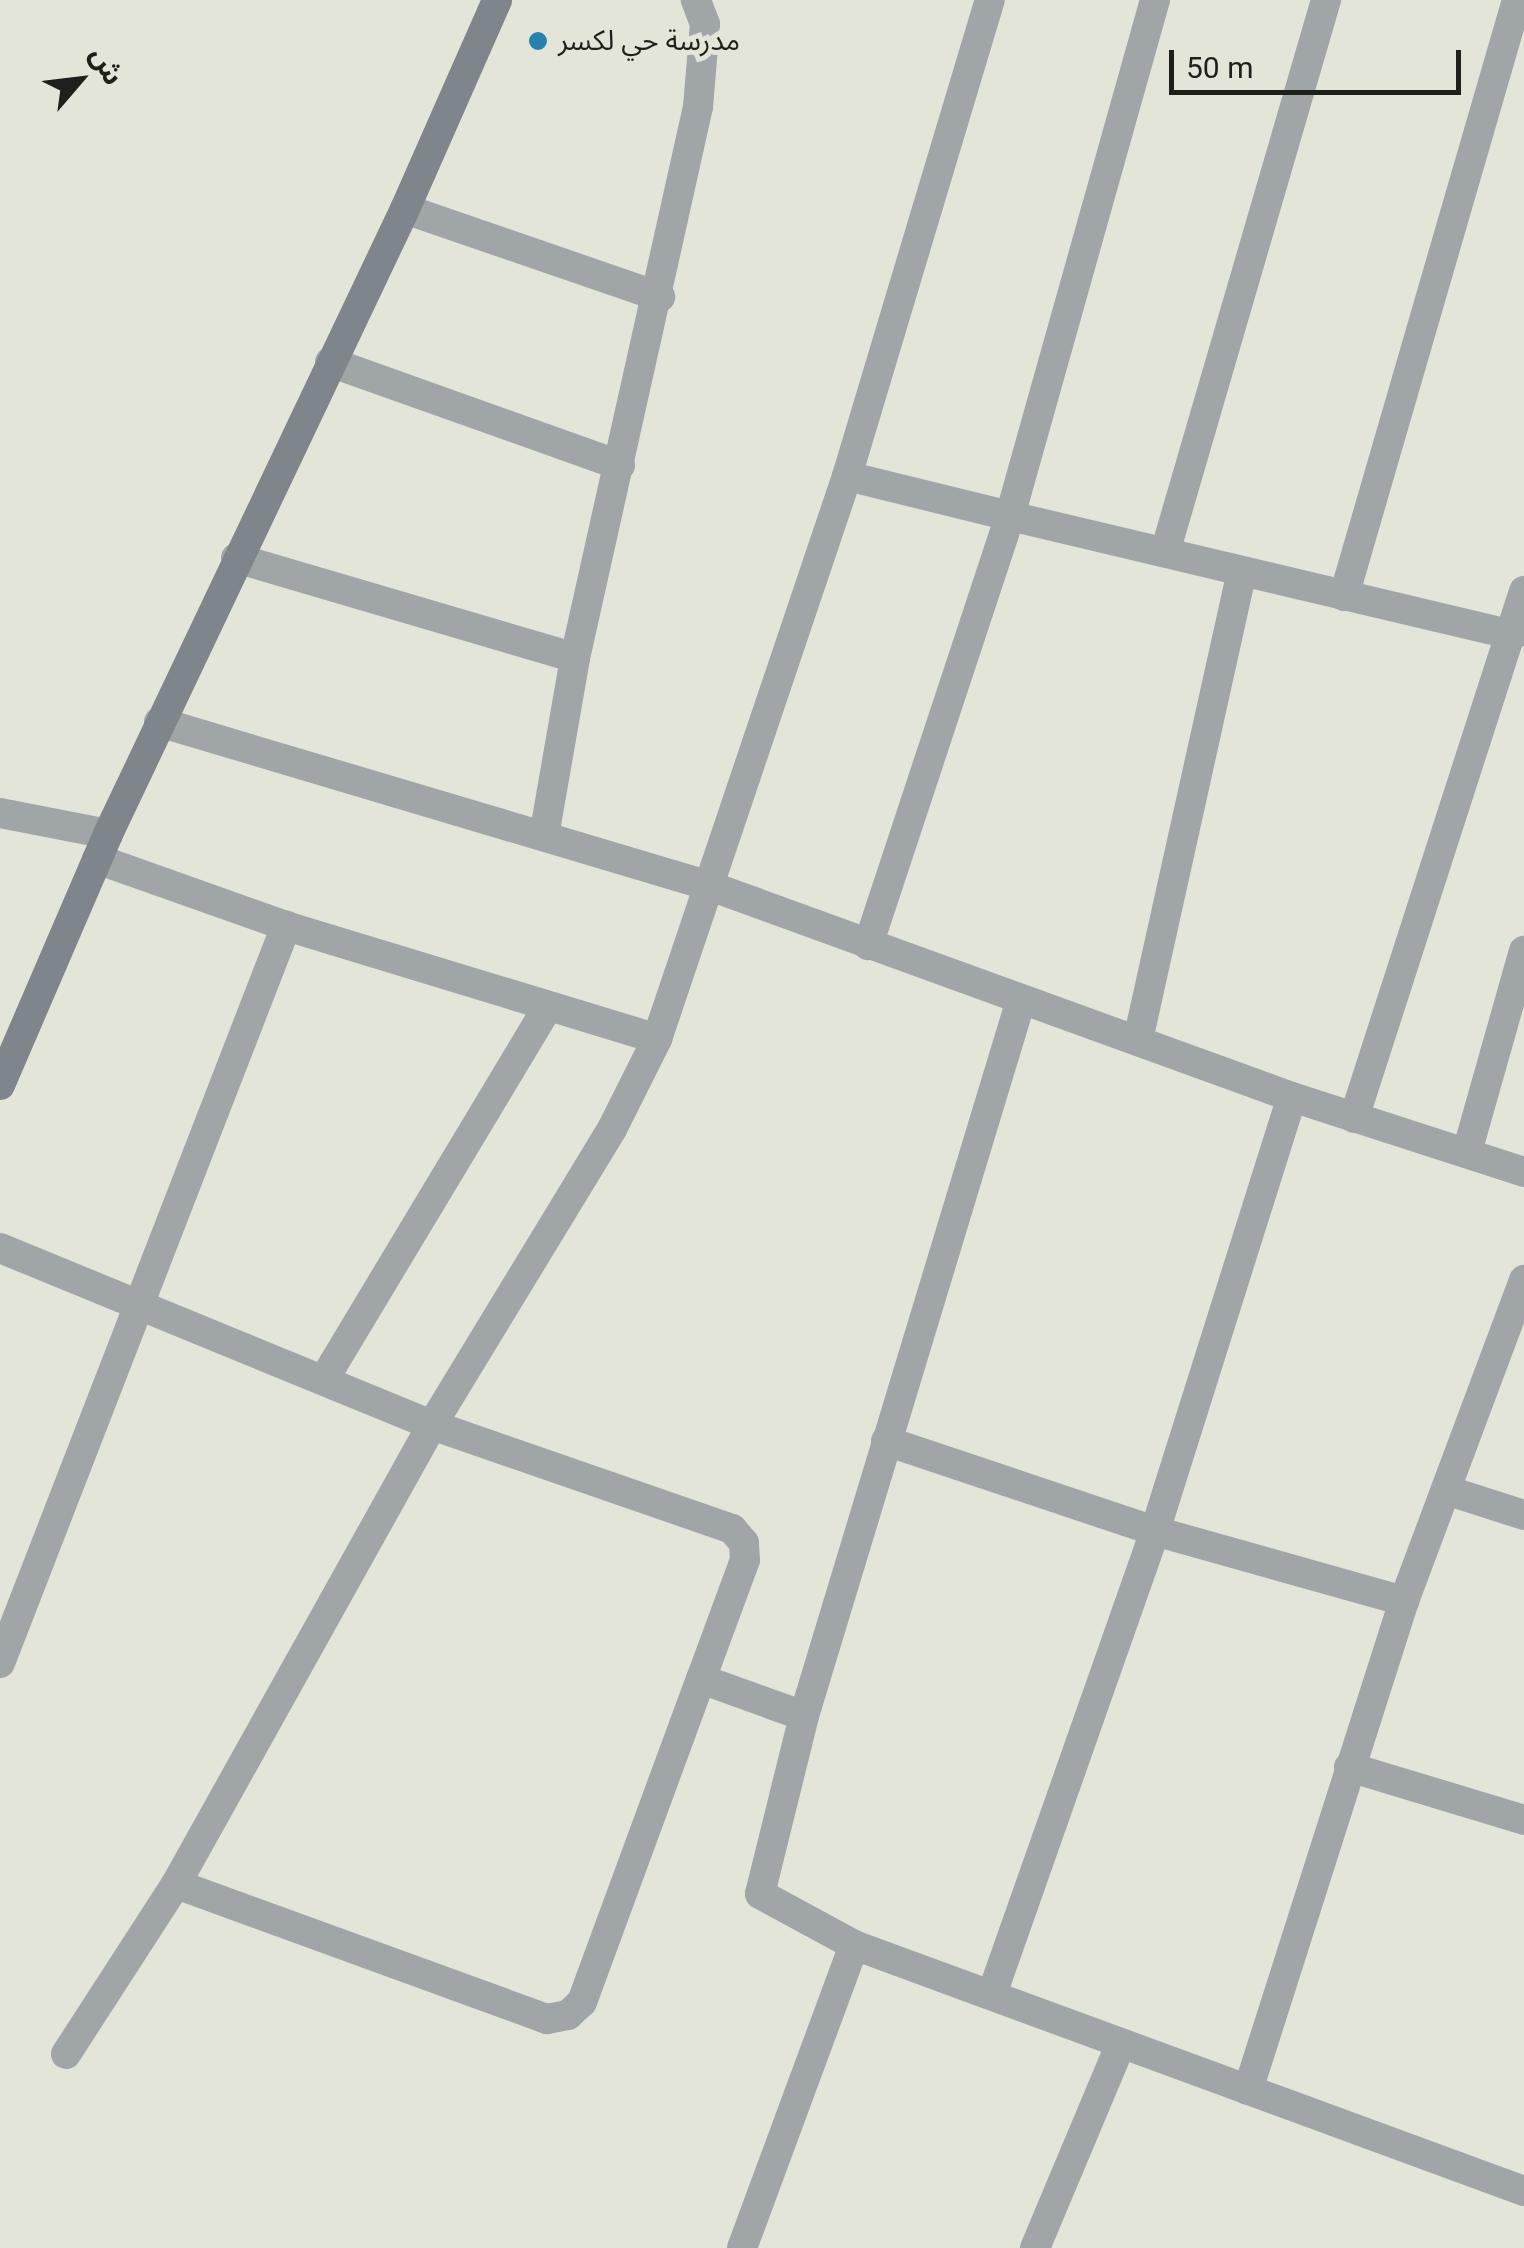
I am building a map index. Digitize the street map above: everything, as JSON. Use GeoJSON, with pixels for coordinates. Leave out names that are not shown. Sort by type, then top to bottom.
{"type":"FeatureCollection","features":[{"type":"Feature","properties":{"kind":"street"},"geometry":{"type":"LineString","coordinates":[[0,1085],[102,846],[406,208],[497,0]]}},
{"type":"Feature","properties":{"kind":"street"},"geometry":{"type":"LineString","coordinates":[[544,836],[576,658],[660,297],[698,106],[705,24],[696,0]]}},
{"type":"Feature","properties":{"kind":"street"},"geometry":{"type":"LineString","coordinates":[[66,2054],[176,1884],[432,1425],[568,1204],[657,1039],[848,476],[990,0]]}},
{"type":"Feature","properties":{"kind":"street"},"geometry":{"type":"LineString","coordinates":[[868,945],[1010,516],[1156,0]]}},
{"type":"Feature","properties":{"kind":"street"},"geometry":{"type":"LineString","coordinates":[[1166,549],[1326,0]]}},
{"type":"Feature","properties":{"kind":"street"},"geometry":{"type":"LineString","coordinates":[[1344,596],[1517,0]]}},
{"type":"Feature","properties":{"kind":"street"},"geometry":{"type":"LineString","coordinates":[[406,208],[660,297]]}},
{"type":"Feature","properties":{"kind":"street"},"geometry":{"type":"LineString","coordinates":[[330,362],[620,465]]}},
{"type":"Feature","properties":{"kind":"street"},"geometry":{"type":"LineString","coordinates":[[848,476],[1513,635]]}},
{"type":"Feature","properties":{"kind":"street"},"geometry":{"type":"LineString","coordinates":[[236,558],[576,658]]}},
{"type":"Feature","properties":{"kind":"street"},"geometry":{"type":"LineString","coordinates":[[1138,1040],[1242,571]]}},
{"type":"Feature","properties":{"kind":"street"},"geometry":{"type":"LineString","coordinates":[[1354,1118],[1513,635],[1524,591]]}},
{"type":"Feature","properties":{"kind":"street"},"geometry":{"type":"LineString","coordinates":[[160,722],[710,886],[1292,1097],[1524,1172]]}},
{"type":"Feature","properties":{"kind":"street"},"geometry":{"type":"LineString","coordinates":[[0,813],[102,846],[286,926],[657,1039]]}},
{"type":"Feature","properties":{"kind":"street"},"geometry":{"type":"LineString","coordinates":[[0,1663],[143,1305],[286,926]]}},
{"type":"Feature","properties":{"kind":"street"},"geometry":{"type":"LineString","coordinates":[[1468,1152],[1524,951]]}},
{"type":"Feature","properties":{"kind":"street"},"geometry":{"type":"LineString","coordinates":[[1021,1000],[804,1716],[760,1894],[854,1945],[1524,2191]]}},
{"type":"Feature","properties":{"kind":"street"},"geometry":{"type":"LineString","coordinates":[[326,1376],[548,1006]]}},
{"type":"Feature","properties":{"kind":"street"},"geometry":{"type":"LineString","coordinates":[[992,1994],[1155,1531],[1292,1097]]}},
{"type":"Feature","properties":{"kind":"street"},"geometry":{"type":"LineString","coordinates":[[0,1248],[326,1376],[432,1425],[732,1529],[744,1543],[745,1560],[582,2002],[568,2014],[547,2019],[176,1884]]}},
{"type":"Feature","properties":{"kind":"street"},"geometry":{"type":"LineString","coordinates":[[1248,2090],[1404,1601],[1524,1280]]}},
{"type":"Feature","properties":{"kind":"street"},"geometry":{"type":"LineString","coordinates":[[886,1441],[1155,1531],[1404,1601]]}},
{"type":"Feature","properties":{"kind":"street"},"geometry":{"type":"LineString","coordinates":[[1446,1490],[1524,1515]]}},
{"type":"Feature","properties":{"kind":"street"},"geometry":{"type":"LineString","coordinates":[[701,1679],[804,1716]]}},
{"type":"Feature","properties":{"kind":"street"},"geometry":{"type":"LineString","coordinates":[[1350,1767],[1524,1820]]}},
{"type":"Feature","properties":{"kind":"street"},"geometry":{"type":"LineString","coordinates":[[742,2248],[854,1945]]}},
{"type":"Feature","properties":{"kind":"street"},"geometry":{"type":"LineString","coordinates":[[1035,2248],[1120,2043]]}},
{"type":"Feature","properties":{"kind":"place","name":"مدرسة حي لكسر"},"geometry":{"type":"Point","coordinates":[538,41]}}]}
